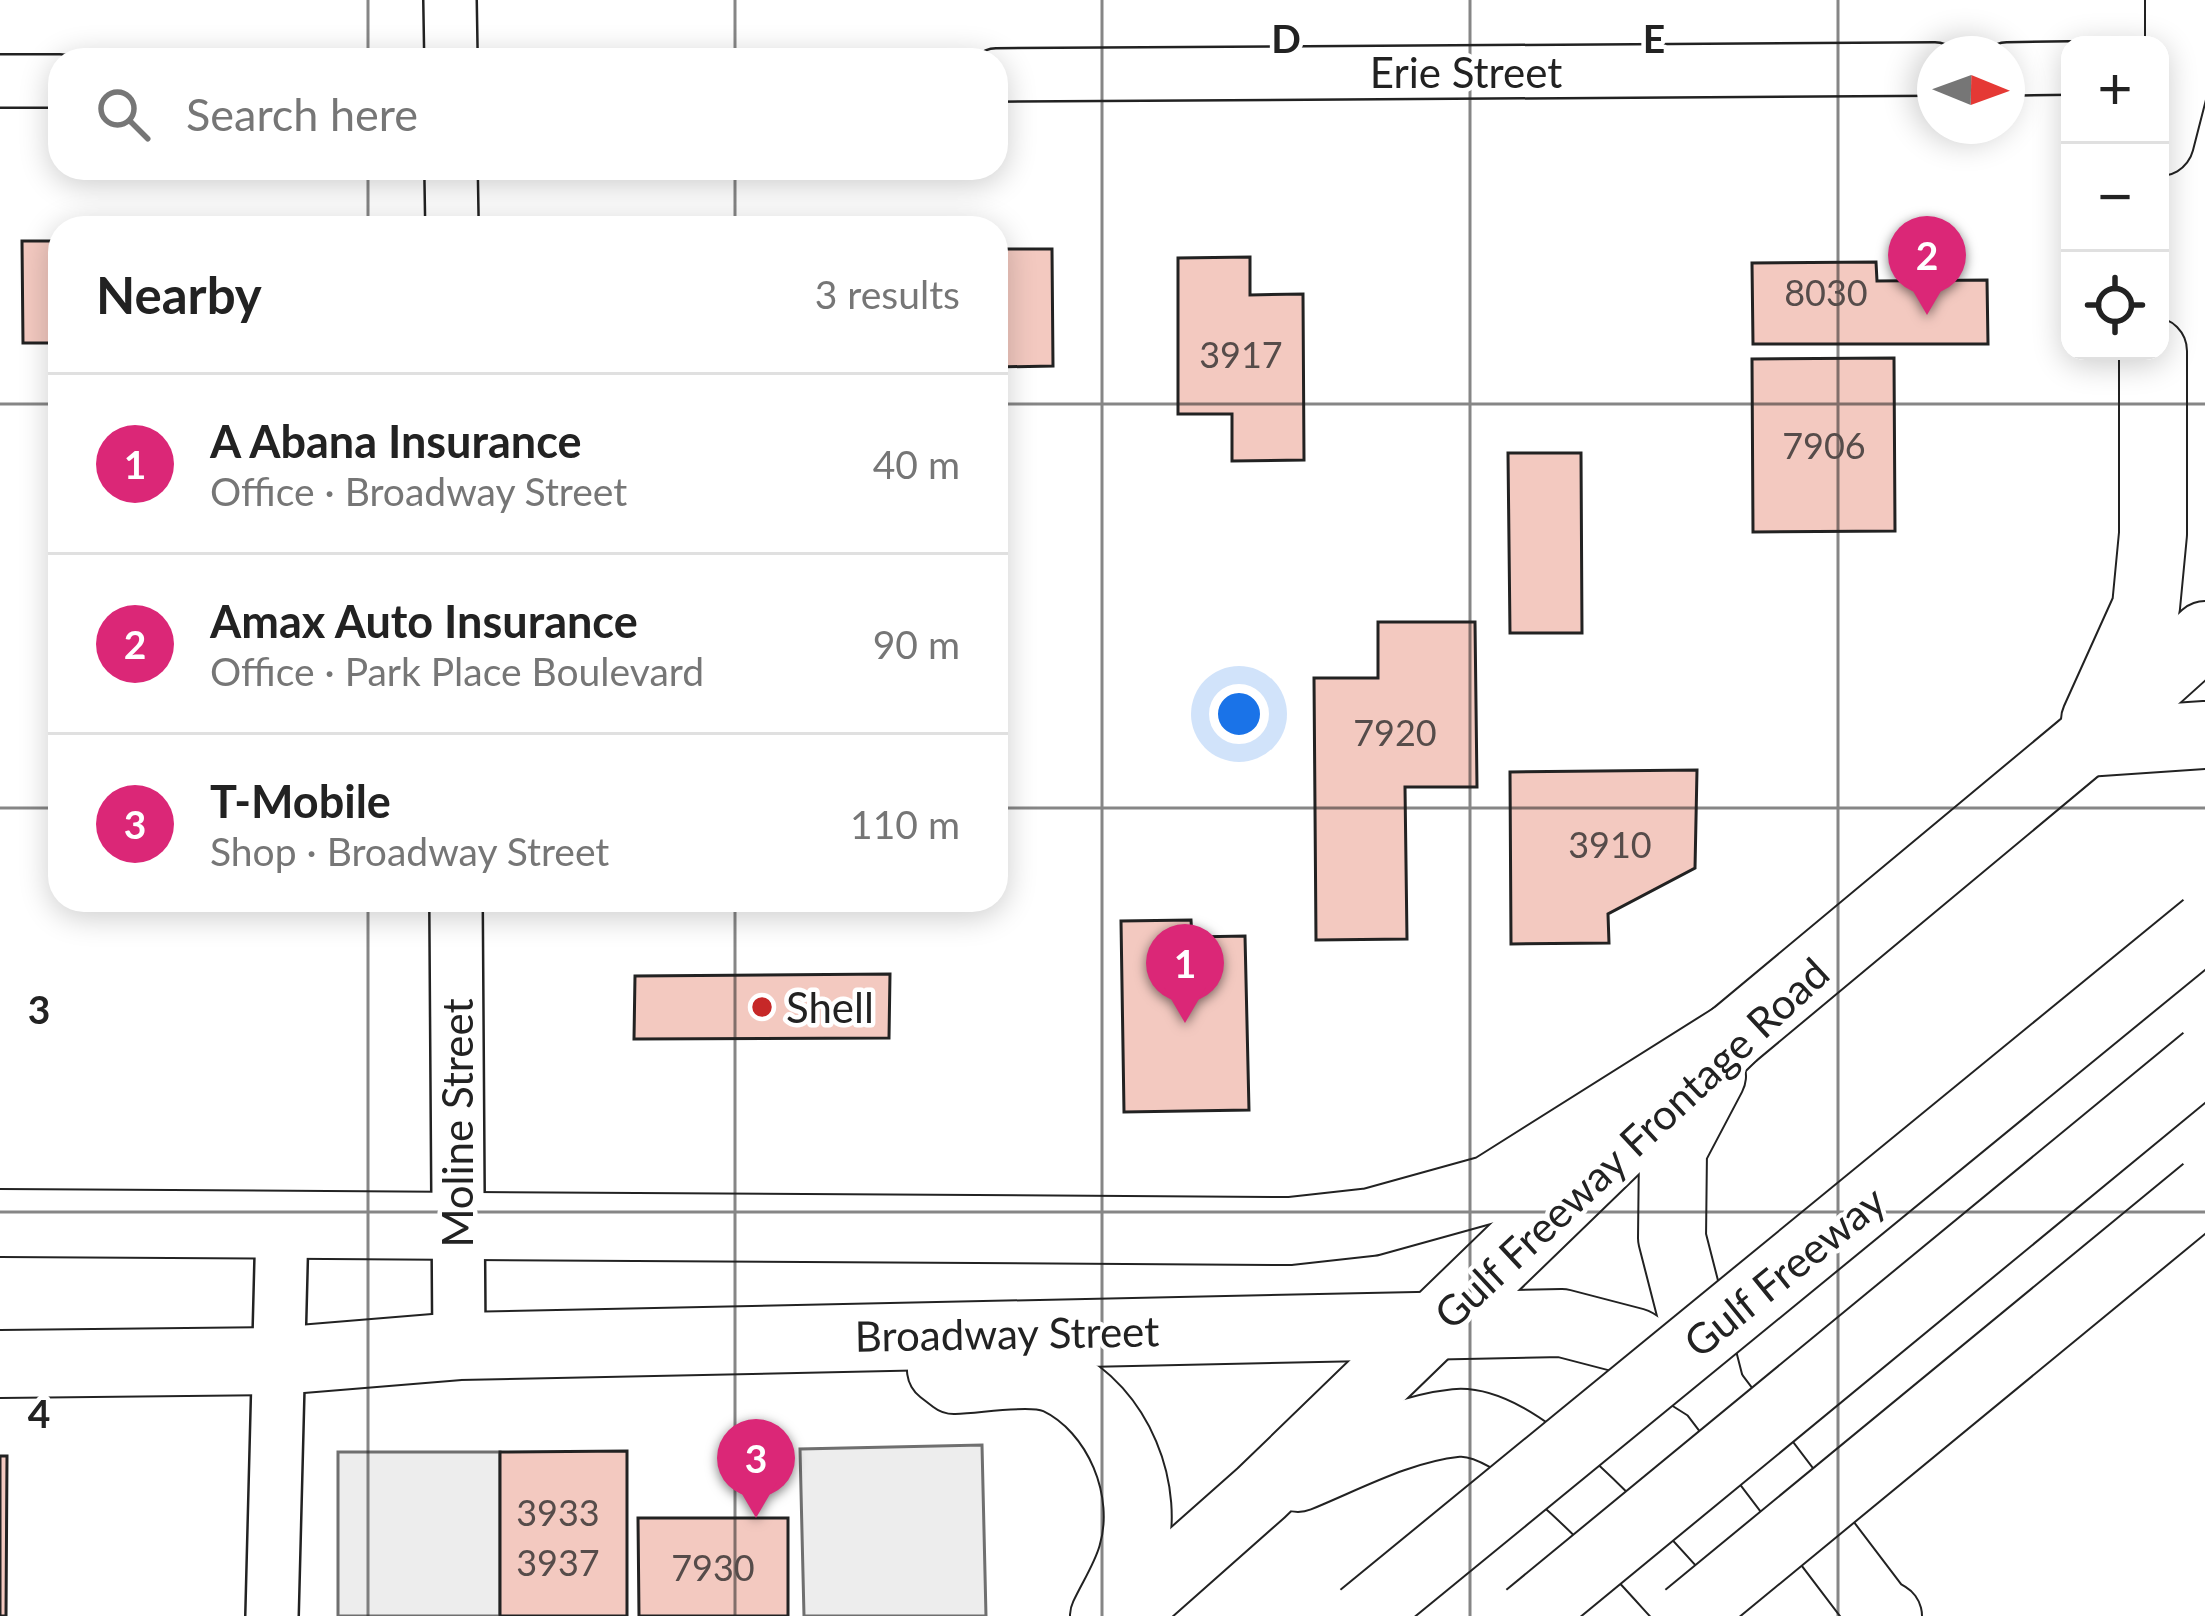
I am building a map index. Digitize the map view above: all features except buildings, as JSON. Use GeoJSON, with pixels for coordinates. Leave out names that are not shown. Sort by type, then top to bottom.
{"type":"FeatureCollection","features":[{"type":"Feature","properties":{"kind":"main road"},"geometry":{"type":"LineString","coordinates":[[2169,122],[2187,81],[2179,0]]}},
{"type":"Feature","properties":{"kind":"main road"},"geometry":{"type":"LineString","coordinates":[[2153,360],[2153,535],[2146,607],[2085,743],[2205,734]]}},
{"type":"Feature","properties":{"kind":"main road","name":"Gulf Freeway Frontage Road"},"geometry":{"type":"LineString","coordinates":[[1122,1616],[1261,1493],[1733,1036],[2085,743],[2205,635]]}},
{"type":"Feature","properties":{"kind":"main road","name":"Gulf Freeway"},"geometry":{"type":"LineString","coordinates":[[1362,1616],[2205,926]]}},
{"type":"Feature","properties":{"kind":"main road"},"geometry":{"type":"LineString","coordinates":[[0,1223],[1340,1227],[1490,1189],[1733,1036]]}},
{"type":"Feature","properties":{"kind":"main road"},"geometry":{"type":"LineString","coordinates":[[1711,1390],[1672,1238],[1673,1150],[1733,1036]]}},
{"type":"Feature","properties":{"kind":"main road"},"geometry":{"type":"LineString","coordinates":[[1528,1616],[2205,1059]]}},
{"type":"Feature","properties":{"kind":"main road"},"geometry":{"type":"LineString","coordinates":[[1261,1493],[1400,1435],[1457,1423],[1479,1424],[1542,1458],[1691,1616],[2205,1190]]}},
{"type":"Feature","properties":{"kind":"main road","name":"Broadway Street"},"geometry":{"type":"LineString","coordinates":[[0,1364],[277,1361],[459,1346],[1562,1323],[1635,1342],[1711,1390],[1888,1616]]}},
{"type":"Feature","properties":{"kind":"main road"},"geometry":{"type":"LineString","coordinates":[[891,1336],[954,1380],[1054,1378],[1097,1408],[1127,1452],[1135,1501],[1134,1553],[1104,1616]]}},
{"type":"Feature","properties":{"kind":"street"},"geometry":{"type":"LineString","coordinates":[[451,0],[451,48]]}},
{"type":"Feature","properties":{"kind":"street"},"geometry":{"type":"LineString","coordinates":[[2025,69],[2061,68]]}},
{"type":"Feature","properties":{"kind":"street","name":"Erie Street"},"geometry":{"type":"LineString","coordinates":[[1008,75],[1917,69]]}},
{"type":"Feature","properties":{"kind":"street"},"geometry":{"type":"LineString","coordinates":[[0,81],[48,81]]}},
{"type":"Feature","properties":{"kind":"street"},"geometry":{"type":"LineString","coordinates":[[452,180],[452,216]]}},
{"type":"Feature","properties":{"kind":"street","name":"Moline Street"},"geometry":{"type":"LineString","coordinates":[[456,912],[459,1346]]}},
{"type":"Feature","properties":{"kind":"street"},"geometry":{"type":"LineString","coordinates":[[272,1616],[282,1226]]}},
{"type":"Feature","properties":{"kind":"shaded area"},"geometry":{"type":"Polygon","coordinates":[[[982,1445],[986,1616],[804,1616],[800,1449],[982,1445]]]}},
{"type":"Feature","properties":{"kind":"shaded area"},"geometry":{"type":"Polygon","coordinates":[[[338,1452],[500,1452],[500,1616],[338,1616],[338,1452]]]}},
{"type":"Feature","properties":{"kind":"place","name":"Amax Auto Insurance"},"geometry":{"type":"Point","coordinates":[1927,315]}},
{"type":"Feature","properties":{"kind":"place","name":"Shell"},"geometry":{"type":"Point","coordinates":[762,1007]}},
{"type":"Feature","properties":{"kind":"place","name":"A Abana Insurance"},"geometry":{"type":"Point","coordinates":[1185,1023]}},
{"type":"Feature","properties":{"kind":"place","name":"T-Mobile"},"geometry":{"type":"Point","coordinates":[756,1518]}}]}
